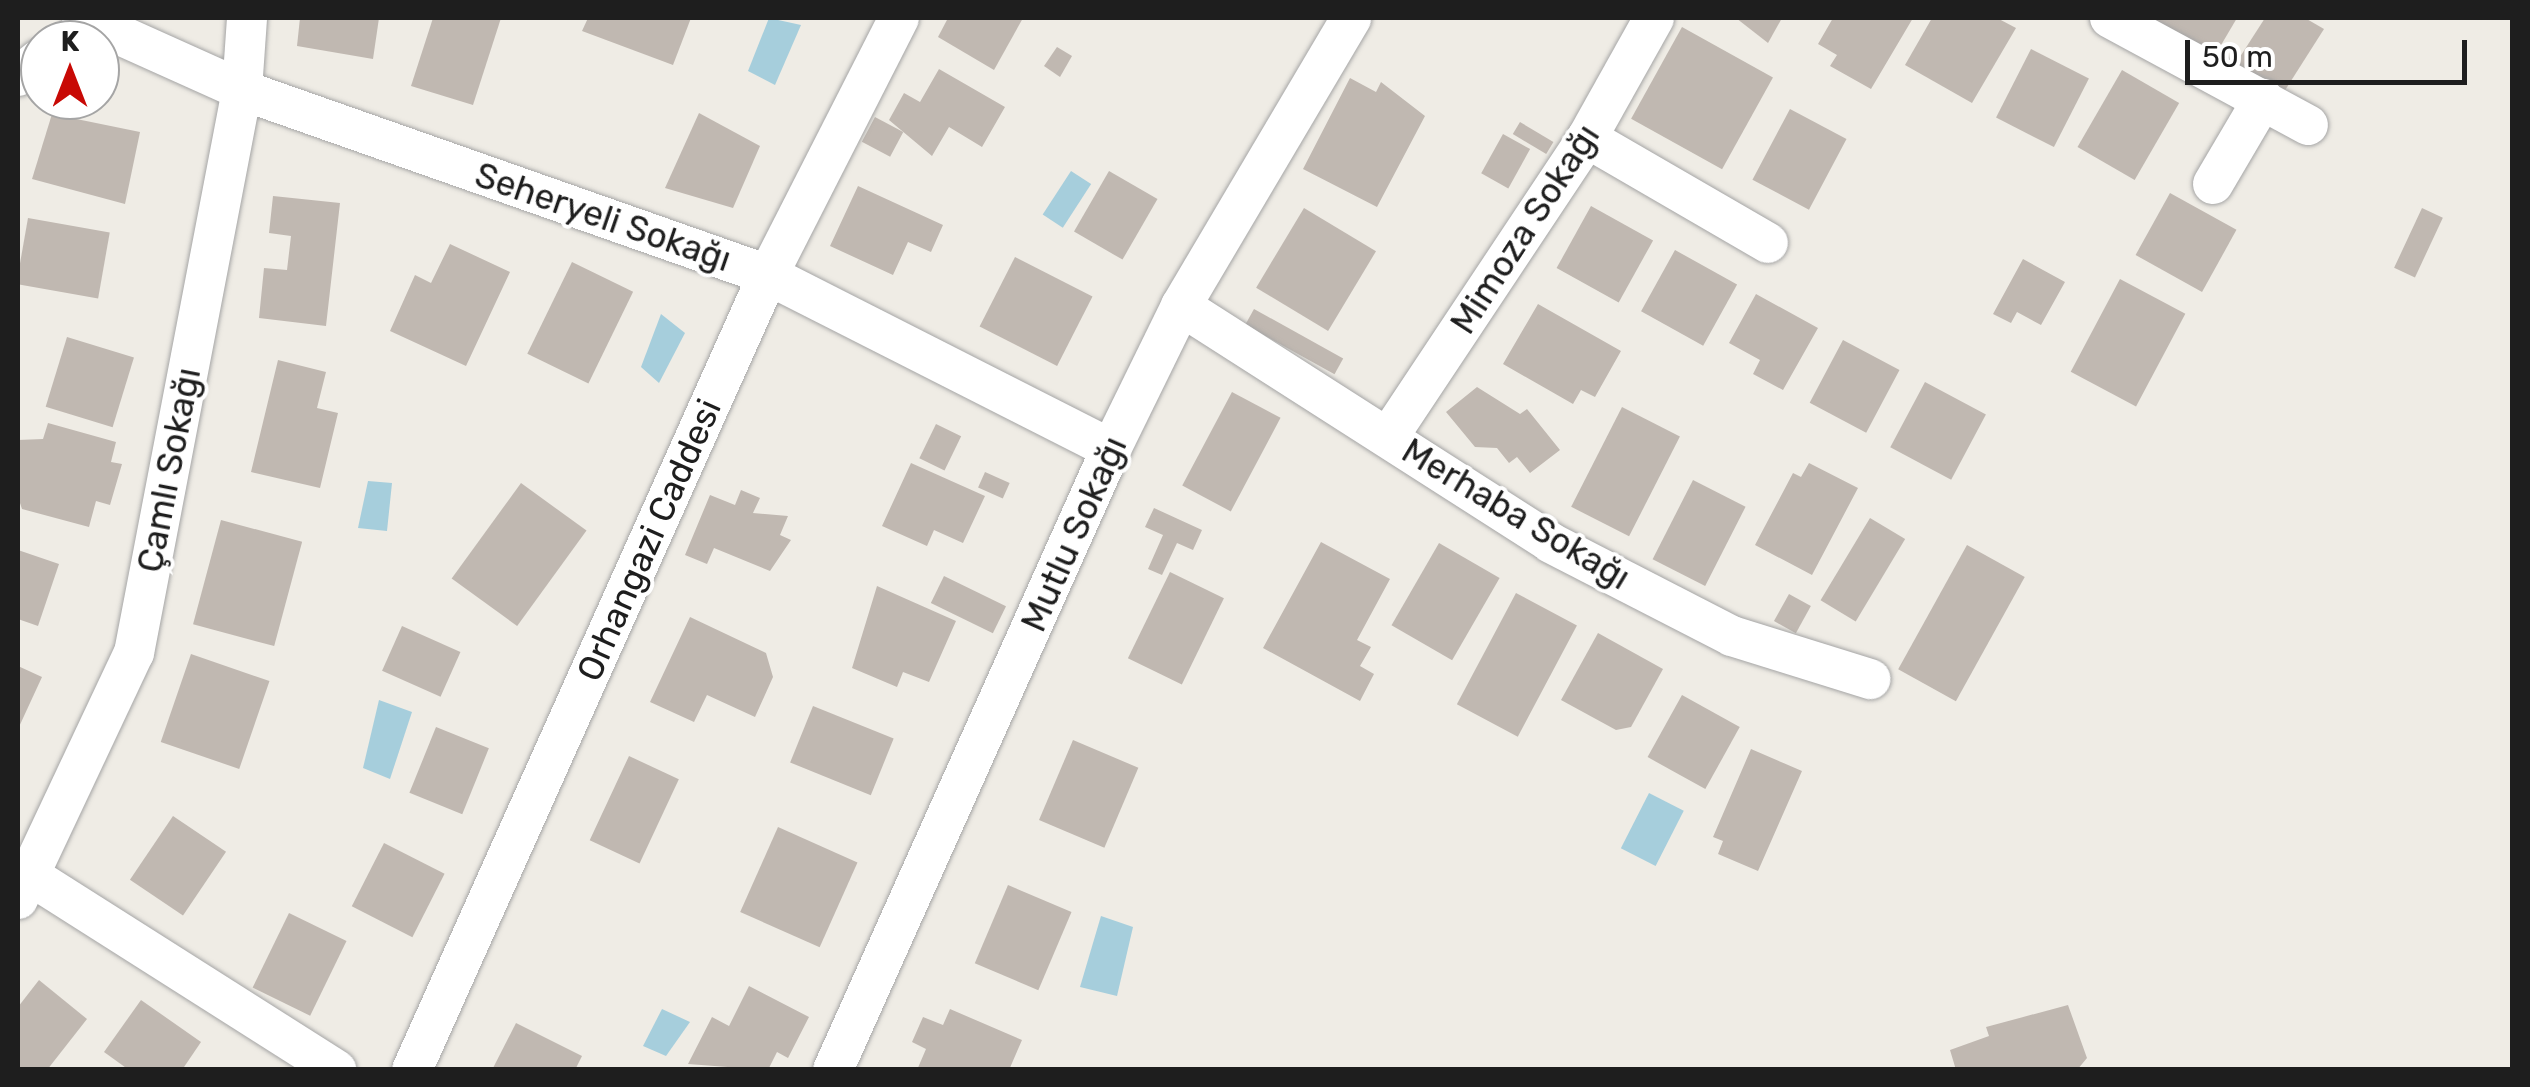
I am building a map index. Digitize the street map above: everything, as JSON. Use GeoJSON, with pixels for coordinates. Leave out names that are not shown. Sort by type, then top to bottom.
{"type":"FeatureCollection","features":[{"type":"Feature","properties":{"kind":"street","name":"Çamlı Sokağı"},"geometry":{"type":"LineString","coordinates":[[26,888],[134,653],[242,90],[247,18]]}},
{"type":"Feature","properties":{"kind":"street","name":"Orhangazi Caddesi"},"geometry":{"type":"LineString","coordinates":[[412,1070],[768,275],[899,18]]}},
{"type":"Feature","properties":{"kind":"street","name":"Mutlu Sokağı"},"geometry":{"type":"LineString","coordinates":[[833,1070],[1111,449],[1182,306],[1351,18]]}},
{"type":"Feature","properties":{"kind":"street","name":"Mimoza Sokağı"},"geometry":{"type":"LineString","coordinates":[[1389,436],[1587,138],[1654,18]]}},
{"type":"Feature","properties":{"kind":"street"},"geometry":{"type":"LineString","coordinates":[[2110,18],[2308,126]]}},
{"type":"Feature","properties":{"kind":"street","name":"Seheryeli Sokağı"},"geometry":{"type":"LineString","coordinates":[[120,44],[768,275],[1111,449]]}},
{"type":"Feature","properties":{"kind":"street"},"geometry":{"type":"LineString","coordinates":[[2213,184],[2263,99]]}},
{"type":"Feature","properties":{"kind":"street"},"geometry":{"type":"LineString","coordinates":[[1587,138],[1768,243]]}},
{"type":"Feature","properties":{"kind":"street","name":"Merhaba Sokağı"},"geometry":{"type":"LineString","coordinates":[[1182,306],[1551,544],[1716,628],[1870,679]]}},
{"type":"Feature","properties":{"kind":"street"},"geometry":{"type":"LineString","coordinates":[[26,888],[336,1070]]}},
{"type":"Feature","properties":{"kind":"water"},"geometry":{"type":"Polygon","coordinates":[[[769,18],[801,25],[775,85],[748,71],[769,18]]]}},
{"type":"Feature","properties":{"kind":"water"},"geometry":{"type":"Polygon","coordinates":[[[1071,171],[1091,184],[1063,228],[1043,215],[1071,171]]]}},
{"type":"Feature","properties":{"kind":"water"},"geometry":{"type":"Polygon","coordinates":[[[661,314],[685,333],[659,383],[641,367],[661,314]]]}},
{"type":"Feature","properties":{"kind":"water"},"geometry":{"type":"Polygon","coordinates":[[[368,481],[392,483],[387,531],[358,528],[368,481]]]}},
{"type":"Feature","properties":{"kind":"water"},"geometry":{"type":"Polygon","coordinates":[[[379,700],[412,712],[390,779],[363,768],[379,700]]]}},
{"type":"Feature","properties":{"kind":"water"},"geometry":{"type":"Polygon","coordinates":[[[1649,793],[1684,811],[1656,866],[1621,848],[1649,793]]]}},
{"type":"Feature","properties":{"kind":"water"},"geometry":{"type":"Polygon","coordinates":[[[1101,916],[1133,927],[1117,996],[1080,987],[1101,916]]]}},
{"type":"Feature","properties":{"kind":"water"},"geometry":{"type":"Polygon","coordinates":[[[662,1009],[690,1022],[666,1056],[643,1046],[662,1009]]]}},
{"type":"Feature","properties":{"kind":"building"},"geometry":{"type":"Polygon","coordinates":[[[300,18],[379,18],[373,59],[297,46],[300,18]]]}},
{"type":"Feature","properties":{"kind":"building"},"geometry":{"type":"Polygon","coordinates":[[[433,18],[501,18],[473,105],[411,86],[433,18]]]}},
{"type":"Feature","properties":{"kind":"building"},"geometry":{"type":"Polygon","coordinates":[[[588,18],[691,18],[673,65],[582,31],[588,18]]]}},
{"type":"Feature","properties":{"kind":"building"},"geometry":{"type":"Polygon","coordinates":[[[948,18],[1023,18],[994,70],[938,37],[948,18]]]}},
{"type":"Feature","properties":{"kind":"building"},"geometry":{"type":"Polygon","coordinates":[[[1736,18],[1782,18],[1768,43],[1736,18]]]}},
{"type":"Feature","properties":{"kind":"building"},"geometry":{"type":"Polygon","coordinates":[[[1833,18],[1913,18],[1871,89],[1830,66],[1837,55],[1818,44],[1833,18]]]}},
{"type":"Feature","properties":{"kind":"building"},"geometry":{"type":"Polygon","coordinates":[[[1932,18],[1997,18],[2016,28],[1972,103],[1905,65],[1932,18]]]}},
{"type":"Feature","properties":{"kind":"building"},"geometry":{"type":"Polygon","coordinates":[[[2145,18],[2237,18],[2214,57],[2145,18]]]}},
{"type":"Feature","properties":{"kind":"building"},"geometry":{"type":"Polygon","coordinates":[[[2265,18],[2305,18],[2324,29],[2282,95],[2236,63],[2265,18]]]}},
{"type":"Feature","properties":{"kind":"building"},"geometry":{"type":"Polygon","coordinates":[[[1682,27],[1773,77],[1722,169],[1631,119],[1682,27]]]}},
{"type":"Feature","properties":{"kind":"building"},"geometry":{"type":"Polygon","coordinates":[[[1057,47],[1072,56],[1060,77],[1044,66],[1057,47]]]}},
{"type":"Feature","properties":{"kind":"building"},"geometry":{"type":"Polygon","coordinates":[[[2031,49],[2089,79],[2054,147],[1996,118],[2031,49]]]}},
{"type":"Feature","properties":{"kind":"building"},"geometry":{"type":"Polygon","coordinates":[[[939,69],[1005,107],[982,147],[949,127],[932,156],[889,120],[904,93],[920,102],[939,69]]]}},
{"type":"Feature","properties":{"kind":"building"},"geometry":{"type":"Polygon","coordinates":[[[2122,70],[2179,103],[2135,180],[2078,147],[2122,70]]]}},
{"type":"Feature","properties":{"kind":"building"},"geometry":{"type":"Polygon","coordinates":[[[1350,78],[1376,92],[1381,82],[1425,116],[1377,207],[1303,169],[1350,78]]]}},
{"type":"Feature","properties":{"kind":"building"},"geometry":{"type":"Polygon","coordinates":[[[1790,109],[1847,139],[1809,210],[1752,180],[1790,109]]]}},
{"type":"Feature","properties":{"kind":"building"},"geometry":{"type":"Polygon","coordinates":[[[699,113],[760,146],[733,208],[665,188],[699,113]]]}},
{"type":"Feature","properties":{"kind":"building"},"geometry":{"type":"Polygon","coordinates":[[[875,117],[903,132],[890,157],[862,142],[875,117]]]}},
{"type":"Feature","properties":{"kind":"building"},"geometry":{"type":"Polygon","coordinates":[[[50,120],[81,120],[140,132],[125,204],[32,179],[50,120]]]}},
{"type":"Feature","properties":{"kind":"building"},"geometry":{"type":"Polygon","coordinates":[[[1520,122],[1553,142],[1546,154],[1513,134],[1520,122]]]}},
{"type":"Feature","properties":{"kind":"building"},"geometry":{"type":"Polygon","coordinates":[[[1503,134],[1530,149],[1508,188],[1481,173],[1503,134]]]}},
{"type":"Feature","properties":{"kind":"building"},"geometry":{"type":"Polygon","coordinates":[[[1109,171],[1157,199],[1122,260],[1074,232],[1109,171]]]}},
{"type":"Feature","properties":{"kind":"building"},"geometry":{"type":"Polygon","coordinates":[[[858,186],[943,225],[931,252],[908,242],[893,275],[830,246],[858,186]]]}},
{"type":"Feature","properties":{"kind":"building"},"geometry":{"type":"Polygon","coordinates":[[[2170,193],[2236,230],[2202,292],[2136,255],[2170,193]]]}},
{"type":"Feature","properties":{"kind":"building"},"geometry":{"type":"Polygon","coordinates":[[[273,196],[340,203],[326,326],[259,318],[264,268],[287,270],[291,236],[269,233],[273,196]]]}},
{"type":"Feature","properties":{"kind":"building"},"geometry":{"type":"Polygon","coordinates":[[[1591,206],[1653,240],[1619,303],[1557,268],[1591,206]]]}},
{"type":"Feature","properties":{"kind":"building"},"geometry":{"type":"Polygon","coordinates":[[[1304,208],[1376,251],[1328,331],[1256,288],[1304,208]]]}},
{"type":"Feature","properties":{"kind":"building"},"geometry":{"type":"Polygon","coordinates":[[[2422,208],[2443,218],[2415,278],[2394,268],[2422,208]]]}},
{"type":"Feature","properties":{"kind":"building"},"geometry":{"type":"Polygon","coordinates":[[[28,218],[110,232],[98,298],[18,284],[28,218]]]}},
{"type":"Feature","properties":{"kind":"building"},"geometry":{"type":"Polygon","coordinates":[[[450,244],[510,272],[466,366],[390,331],[415,275],[431,283],[450,244]]]}},
{"type":"Feature","properties":{"kind":"building"},"geometry":{"type":"Polygon","coordinates":[[[1675,250],[1737,284],[1703,346],[1641,311],[1675,250]]]}},
{"type":"Feature","properties":{"kind":"building"},"geometry":{"type":"Polygon","coordinates":[[[1015,257],[1093,296],[1057,366],[980,326],[1015,257]]]}},
{"type":"Feature","properties":{"kind":"building"},"geometry":{"type":"Polygon","coordinates":[[[2023,259],[2065,282],[2041,325],[2017,312],[2011,323],[1993,314],[2023,259]]]}},
{"type":"Feature","properties":{"kind":"building"},"geometry":{"type":"Polygon","coordinates":[[[572,262],[633,292],[588,383],[527,354],[572,262]]]}},
{"type":"Feature","properties":{"kind":"building"},"geometry":{"type":"Polygon","coordinates":[[[2120,279],[2185,314],[2136,406],[2071,372],[2120,279]]]}},
{"type":"Feature","properties":{"kind":"building"},"geometry":{"type":"Polygon","coordinates":[[[1756,294],[1818,328],[1783,390],[1753,374],[1760,360],[1729,343],[1756,294]]]}},
{"type":"Feature","properties":{"kind":"building"},"geometry":{"type":"Polygon","coordinates":[[[1538,304],[1621,351],[1595,397],[1581,390],[1573,404],[1503,364],[1538,304]]]}},
{"type":"Feature","properties":{"kind":"building"},"geometry":{"type":"Polygon","coordinates":[[[1254,309],[1343,358],[1334,374],[1245,325],[1254,309]]]}},
{"type":"Feature","properties":{"kind":"building"},"geometry":{"type":"Polygon","coordinates":[[[67,337],[134,357],[113,427],[46,407],[67,337]]]}},
{"type":"Feature","properties":{"kind":"building"},"geometry":{"type":"Polygon","coordinates":[[[1843,340],[1900,370],[1866,433],[1810,403],[1843,340]]]}},
{"type":"Feature","properties":{"kind":"building"},"geometry":{"type":"Polygon","coordinates":[[[278,360],[326,372],[317,408],[338,413],[320,488],[251,472],[278,360]]]}},
{"type":"Feature","properties":{"kind":"building"},"geometry":{"type":"Polygon","coordinates":[[[1925,382],[1986,414],[1951,480],[1890,447],[1925,382]]]}},
{"type":"Feature","properties":{"kind":"building"},"geometry":{"type":"Polygon","coordinates":[[[1477,387],[1520,414],[1527,409],[1560,450],[1530,473],[1517,457],[1509,463],[1497,448],[1475,447],[1446,412],[1477,387]]]}},
{"type":"Feature","properties":{"kind":"building"},"geometry":{"type":"Polygon","coordinates":[[[1232,392],[1281,418],[1231,511],[1182,486],[1232,392]]]}},
{"type":"Feature","properties":{"kind":"building"},"geometry":{"type":"Polygon","coordinates":[[[1622,407],[1680,437],[1629,536],[1571,507],[1622,407]]]}},
{"type":"Feature","properties":{"kind":"building"},"geometry":{"type":"Polygon","coordinates":[[[48,423],[116,442],[111,462],[122,464],[110,505],[96,501],[89,527],[22,509],[18,497],[18,440],[43,439],[48,423]]]}},
{"type":"Feature","properties":{"kind":"building"},"geometry":{"type":"Polygon","coordinates":[[[936,424],[961,436],[945,470],[919,458],[936,424]]]}},
{"type":"Feature","properties":{"kind":"building"},"geometry":{"type":"Polygon","coordinates":[[[911,463],[985,496],[963,543],[934,530],[927,546],[882,526],[911,463]]]}},
{"type":"Feature","properties":{"kind":"building"},"geometry":{"type":"Polygon","coordinates":[[[1809,463],[1858,488],[1812,575],[1755,545],[1793,473],[1801,477],[1809,463]]]}},
{"type":"Feature","properties":{"kind":"building"},"geometry":{"type":"Polygon","coordinates":[[[985,472],[1010,483],[1003,499],[978,488],[985,472]]]}},
{"type":"Feature","properties":{"kind":"building"},"geometry":{"type":"Polygon","coordinates":[[[1693,480],[1746,507],[1705,586],[1653,559],[1693,480]]]}},
{"type":"Feature","properties":{"kind":"building"},"geometry":{"type":"Polygon","coordinates":[[[521,483],[587,531],[517,626],[452,578],[521,483]]]}},
{"type":"Feature","properties":{"kind":"building"},"geometry":{"type":"Polygon","coordinates":[[[741,490],[760,498],[753,513],[788,516],[780,535],[791,540],[770,571],[714,548],[707,564],[685,555],[710,495],[735,505],[741,490]]]}},
{"type":"Feature","properties":{"kind":"building"},"geometry":{"type":"Polygon","coordinates":[[[1154,508],[1202,530],[1193,550],[1177,543],[1162,575],[1148,569],[1163,535],[1145,527],[1154,508]]]}},
{"type":"Feature","properties":{"kind":"building"},"geometry":{"type":"Polygon","coordinates":[[[1870,518],[1905,539],[1856,621],[1821,600],[1870,518]]]}},
{"type":"Feature","properties":{"kind":"building"},"geometry":{"type":"Polygon","coordinates":[[[221,520],[302,542],[274,646],[193,624],[221,520]]]}},
{"type":"Feature","properties":{"kind":"building"},"geometry":{"type":"Polygon","coordinates":[[[1321,542],[1390,579],[1357,640],[1371,647],[1360,666],[1374,674],[1360,701],[1263,648],[1321,542]]]}},
{"type":"Feature","properties":{"kind":"building"},"geometry":{"type":"Polygon","coordinates":[[[1439,543],[1500,578],[1452,660],[1392,625],[1439,543]]]}},
{"type":"Feature","properties":{"kind":"building"},"geometry":{"type":"Polygon","coordinates":[[[1967,545],[2025,577],[1956,701],[1898,669],[1967,545]]]}},
{"type":"Feature","properties":{"kind":"building"},"geometry":{"type":"Polygon","coordinates":[[[18,550],[59,564],[38,626],[18,619],[18,550]]]}},
{"type":"Feature","properties":{"kind":"building"},"geometry":{"type":"Polygon","coordinates":[[[1170,572],[1224,598],[1182,685],[1128,658],[1170,572]]]}},
{"type":"Feature","properties":{"kind":"building"},"geometry":{"type":"Polygon","coordinates":[[[944,576],[1006,606],[993,633],[931,603],[944,576]]]}},
{"type":"Feature","properties":{"kind":"building"},"geometry":{"type":"Polygon","coordinates":[[[877,586],[956,621],[929,682],[903,672],[897,687],[852,668],[877,586]]]}},
{"type":"Feature","properties":{"kind":"building"},"geometry":{"type":"Polygon","coordinates":[[[1516,593],[1577,625],[1518,737],[1457,704],[1516,593]]]}},
{"type":"Feature","properties":{"kind":"building"},"geometry":{"type":"Polygon","coordinates":[[[1789,594],[1811,606],[1796,633],[1774,621],[1789,594]]]}},
{"type":"Feature","properties":{"kind":"building"},"geometry":{"type":"Polygon","coordinates":[[[690,617],[766,653],[773,677],[755,717],[707,695],[694,722],[650,702],[690,617]]]}},
{"type":"Feature","properties":{"kind":"building"},"geometry":{"type":"Polygon","coordinates":[[[402,626],[460,652],[441,697],[382,671],[402,626]]]}},
{"type":"Feature","properties":{"kind":"building"},"geometry":{"type":"Polygon","coordinates":[[[1598,633],[1663,669],[1631,727],[1616,730],[1561,700],[1598,633]]]}},
{"type":"Feature","properties":{"kind":"building"},"geometry":{"type":"Polygon","coordinates":[[[191,654],[269,681],[239,769],[161,742],[191,654]]]}},
{"type":"Feature","properties":{"kind":"building"},"geometry":{"type":"Polygon","coordinates":[[[18,666],[42,677],[18,729],[18,666]]]}},
{"type":"Feature","properties":{"kind":"building"},"geometry":{"type":"Polygon","coordinates":[[[1682,695],[1740,727],[1705,789],[1648,757],[1682,695]]]}},
{"type":"Feature","properties":{"kind":"building"},"geometry":{"type":"Polygon","coordinates":[[[813,706],[894,739],[871,795],[790,763],[813,706]]]}},
{"type":"Feature","properties":{"kind":"building"},"geometry":{"type":"Polygon","coordinates":[[[436,727],[489,748],[462,814],[409,793],[436,727]]]}},
{"type":"Feature","properties":{"kind":"building"},"geometry":{"type":"Polygon","coordinates":[[[1073,740],[1138,768],[1104,848],[1039,820],[1073,740]]]}},
{"type":"Feature","properties":{"kind":"building"},"geometry":{"type":"Polygon","coordinates":[[[1751,749],[1802,771],[1758,871],[1718,854],[1723,841],[1713,837],[1751,749]]]}},
{"type":"Feature","properties":{"kind":"building"},"geometry":{"type":"Polygon","coordinates":[[[629,756],[679,779],[640,864],[590,840],[629,756]]]}},
{"type":"Feature","properties":{"kind":"building"},"geometry":{"type":"Polygon","coordinates":[[[173,816],[226,852],[183,916],[130,880],[173,816]]]}},
{"type":"Feature","properties":{"kind":"building"},"geometry":{"type":"Polygon","coordinates":[[[778,827],[857,862],[820,947],[740,912],[778,827]]]}},
{"type":"Feature","properties":{"kind":"building"},"geometry":{"type":"Polygon","coordinates":[[[384,843],[445,874],[412,937],[352,906],[384,843]]]}},
{"type":"Feature","properties":{"kind":"building"},"geometry":{"type":"Polygon","coordinates":[[[1008,885],[1072,912],[1038,990],[975,963],[1008,885]]]}},
{"type":"Feature","properties":{"kind":"building"},"geometry":{"type":"Polygon","coordinates":[[[289,913],[347,941],[310,1016],[253,988],[289,913]]]}},
{"type":"Feature","properties":{"kind":"building"},"geometry":{"type":"Polygon","coordinates":[[[39,980],[87,1019],[47,1070],[18,1070],[18,1007],[39,980]]]}},
{"type":"Feature","properties":{"kind":"building"},"geometry":{"type":"Polygon","coordinates":[[[749,986],[809,1017],[788,1058],[777,1052],[768,1070],[688,1064],[712,1017],[729,1026],[749,986]]]}},
{"type":"Feature","properties":{"kind":"building"},"geometry":{"type":"Polygon","coordinates":[[[141,1000],[201,1042],[182,1070],[129,1070],[104,1052],[141,1000]]]}},
{"type":"Feature","properties":{"kind":"building"},"geometry":{"type":"Polygon","coordinates":[[[2068,1005],[2087,1058],[2077,1070],[1956,1070],[1950,1050],[1989,1036],[1986,1027],[2068,1005]]]}},
{"type":"Feature","properties":{"kind":"building"},"geometry":{"type":"Polygon","coordinates":[[[950,1009],[1022,1040],[1009,1070],[917,1070],[926,1049],[912,1042],[923,1017],[943,1025],[950,1009]]]}},
{"type":"Feature","properties":{"kind":"building"},"geometry":{"type":"Polygon","coordinates":[[[516,1023],[582,1056],[575,1070],[492,1070],[516,1023]]]}}]}
